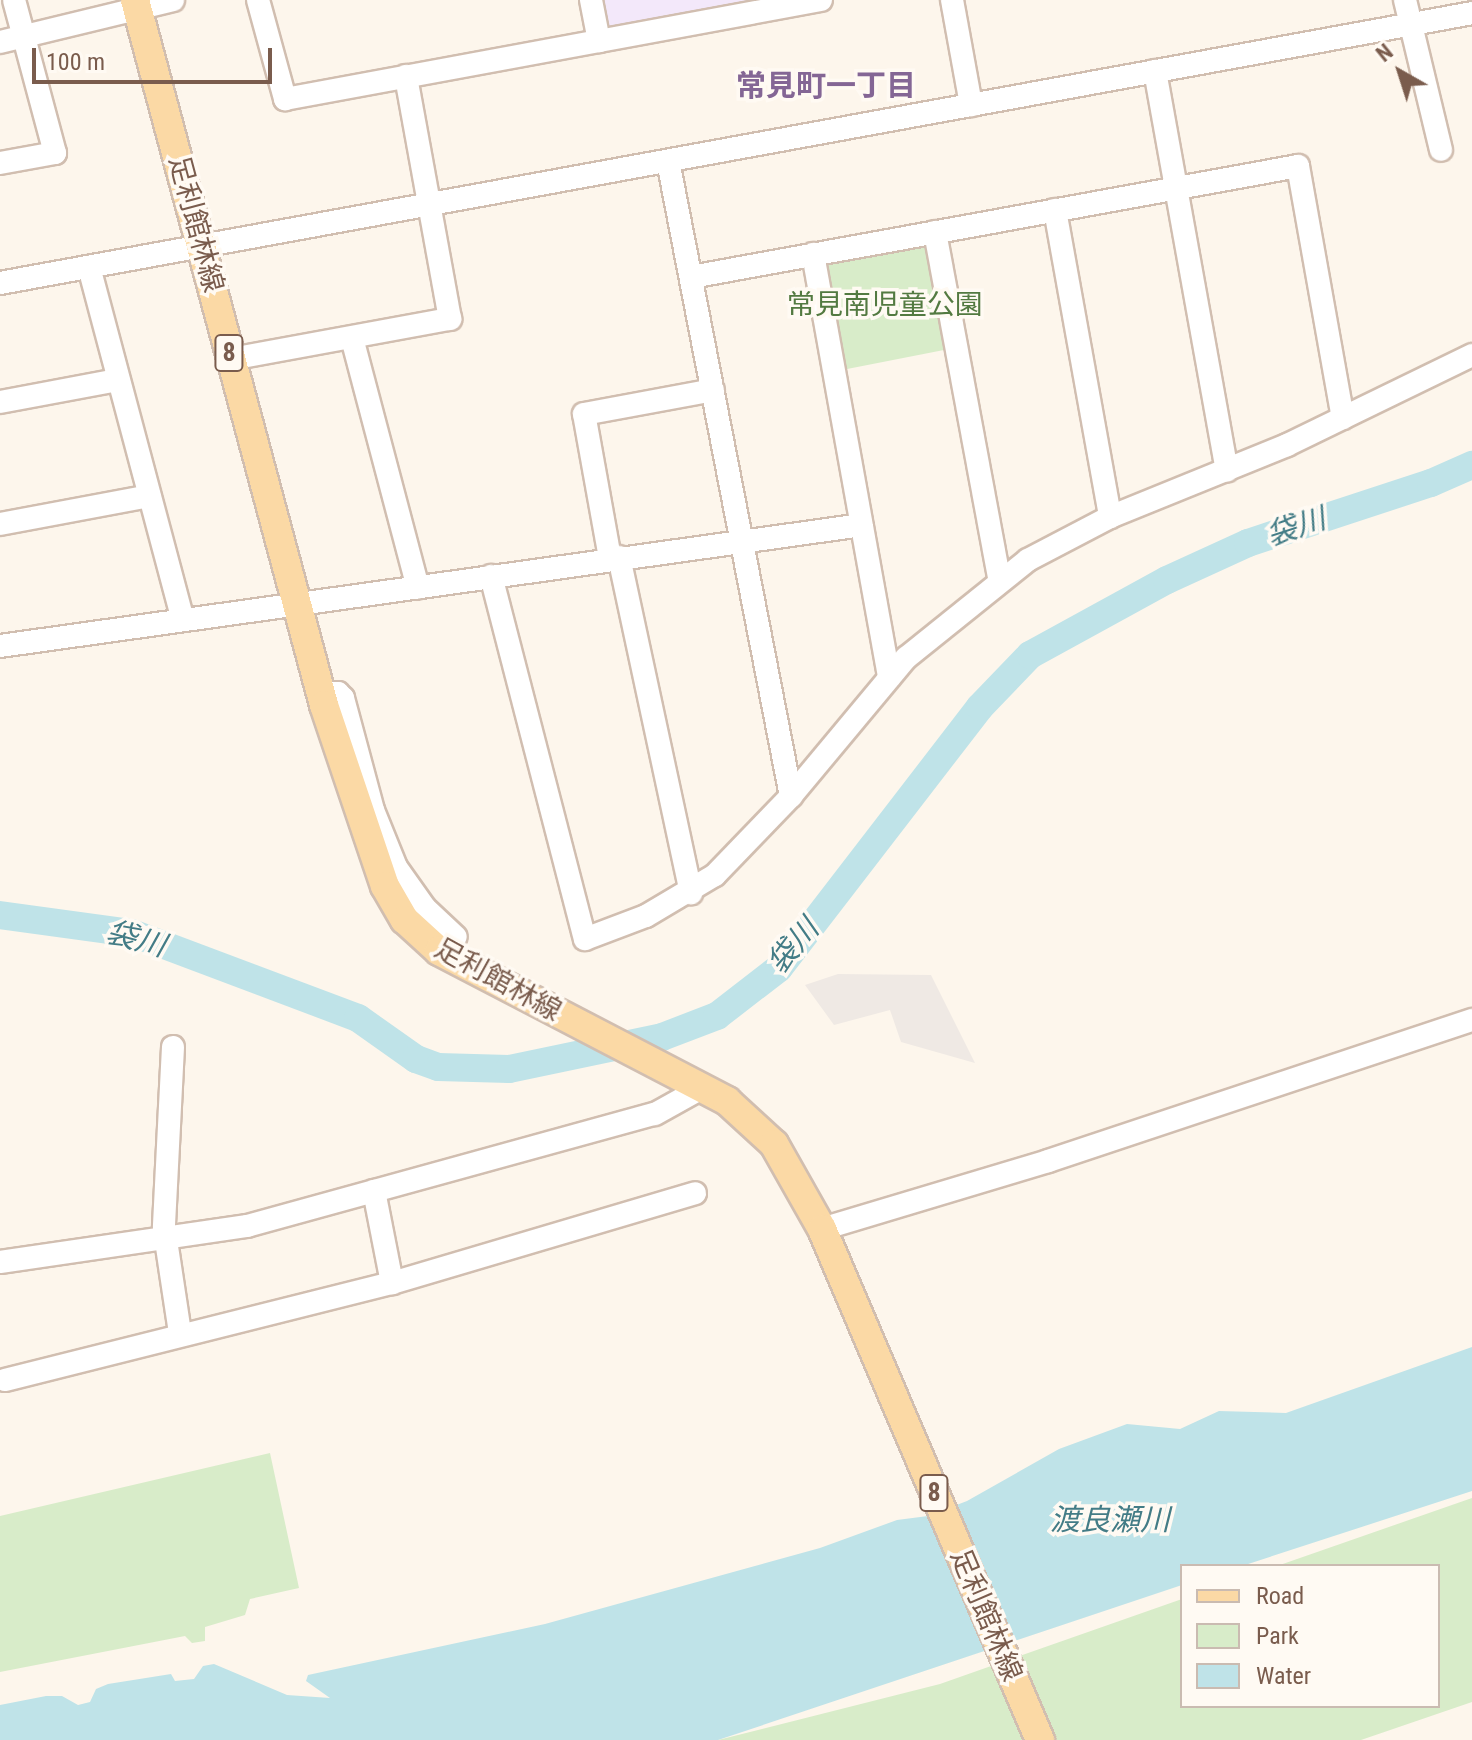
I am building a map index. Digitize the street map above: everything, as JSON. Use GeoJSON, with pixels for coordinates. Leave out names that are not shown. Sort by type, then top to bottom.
{"type":"FeatureCollection","features":[{"type":"Feature","properties":{"kind":"main road","name":"足利館林線"},"geometry":{"type":"LineString","coordinates":[[137,5],[321,693],[372,860],[390,895],[420,935],[476,975],[699,1086],[742,1112],[774,1144],[825,1237],[1040,1740]]}},
{"type":"Feature","properties":{"kind":"street"},"geometry":{"type":"LineString","coordinates":[[0,163],[55,153],[14,0]]}},
{"type":"Feature","properties":{"kind":"street"},"geometry":{"type":"LineString","coordinates":[[0,42],[137,5],[173,0]]}},
{"type":"Feature","properties":{"kind":"street"},"geometry":{"type":"LineString","coordinates":[[258,0],[285,99],[821,0]]}},
{"type":"Feature","properties":{"kind":"street"},"geometry":{"type":"LineString","coordinates":[[591,0],[599,41]]}},
{"type":"Feature","properties":{"kind":"street"},"geometry":{"type":"LineString","coordinates":[[952,0],[971,105]]}},
{"type":"Feature","properties":{"kind":"street"},"geometry":{"type":"LineString","coordinates":[[1405,0],[1441,150]]}},
{"type":"Feature","properties":{"kind":"street"},"geometry":{"type":"LineString","coordinates":[[0,283],[1472,13]]}},
{"type":"Feature","properties":{"kind":"street"},"geometry":{"type":"LineString","coordinates":[[1155,71],[1227,471]]}},
{"type":"Feature","properties":{"kind":"street"},"geometry":{"type":"LineString","coordinates":[[231,359],[450,319],[406,76]]}},
{"type":"Feature","properties":{"kind":"street"},"geometry":{"type":"LineString","coordinates":[[668,161],[791,796]]}},
{"type":"Feature","properties":{"kind":"street"},"geometry":{"type":"LineString","coordinates":[[691,277],[1298,166],[1343,418]]}},
{"type":"Feature","properties":{"kind":"street"},"geometry":{"type":"LineString","coordinates":[[1055,210],[1110,517]]}},
{"type":"Feature","properties":{"kind":"street"},"geometry":{"type":"LineString","coordinates":[[935,232],[999,579]]}},
{"type":"Feature","properties":{"kind":"street"},"geometry":{"type":"LineString","coordinates":[[813,254],[889,677]]}},
{"type":"Feature","properties":{"kind":"street"},"geometry":{"type":"LineString","coordinates":[[89,267],[183,620]]}},
{"type":"Feature","properties":{"kind":"street"},"geometry":{"type":"LineString","coordinates":[[352,338],[418,587]]}},
{"type":"Feature","properties":{"kind":"street"},"geometry":{"type":"LineString","coordinates":[[491,576],[585,939],[627,925],[691,893],[730,861],[791,796],[889,677],[999,579],[1047,548],[1110,517],[1227,471],[1472,355]]}},
{"type":"Feature","properties":{"kind":"street"},"geometry":{"type":"LineString","coordinates":[[0,402],[118,380]]}},
{"type":"Feature","properties":{"kind":"street"},"geometry":{"type":"LineString","coordinates":[[691,893],[584,414],[713,390]]}},
{"type":"Feature","properties":{"kind":"street"},"geometry":{"type":"LineString","coordinates":[[0,524],[149,496]]}},
{"type":"Feature","properties":{"kind":"street"},"geometry":{"type":"LineString","coordinates":[[0,646],[862,525]]}},
{"type":"Feature","properties":{"kind":"street"},"geometry":{"type":"LineString","coordinates":[[321,693],[331,691],[343,698],[373,810],[400,874],[456,937]]}},
{"type":"Feature","properties":{"kind":"street"},"geometry":{"type":"LineString","coordinates":[[825,1237],[1472,1020]]}},
{"type":"Feature","properties":{"kind":"street"},"geometry":{"type":"LineString","coordinates":[[173,1047],[165,1240],[180,1333]]}},
{"type":"Feature","properties":{"kind":"street"},"geometry":{"type":"LineString","coordinates":[[0,1262],[247,1226],[655,1114],[699,1086]]}},
{"type":"Feature","properties":{"kind":"street"},"geometry":{"type":"LineString","coordinates":[[374,1191],[392,1283]]}},
{"type":"Feature","properties":{"kind":"street"},"geometry":{"type":"LineString","coordinates":[[5,1380],[180,1333],[392,1283],[695,1193]]}},
{"type":"Feature","properties":{"kind":"shaded area"},"geometry":{"type":"Polygon","coordinates":[[[596,0],[784,0],[610,31],[600,25],[596,0]]]}},
{"type":"Feature","properties":{"kind":"shaded area"},"geometry":{"type":"Polygon","coordinates":[[[838,974],[931,975],[975,1063],[901,1042],[890,1010],[834,1025],[805,985],[838,974]]]}},
{"type":"Feature","properties":{"kind":"green space","name":"常見南児童公園"},"geometry":{"type":"Polygon","coordinates":[[[915,242],[930,250],[949,349],[842,370],[823,270],[831,258],[915,242]]]}},
{"type":"Feature","properties":{"kind":"green space"},"geometry":{"type":"Polygon","coordinates":[[[270,1453],[299,1588],[250,1599],[245,1615],[205,1627],[205,1641],[192,1643],[185,1636],[0,1672],[0,1516],[270,1453]]]}},
{"type":"Feature","properties":{"kind":"green space"},"geometry":{"type":"Polygon","coordinates":[[[1472,1498],[1472,1702],[1361,1740],[718,1740],[940,1684],[1180,1600],[1180,1708],[1440,1708],[1440,1564],[1283,1564],[1472,1498]]]}},
{"type":"Feature","properties":{"kind":"water","name":"渡良瀬川"},"geometry":{"type":"Polygon","coordinates":[[[1472,1347],[1472,1491],[1248,1564],[1180,1564],[1180,1586],[718,1740],[0,1740],[0,1705],[62,1696],[78,1705],[90,1702],[96,1689],[108,1684],[171,1674],[175,1681],[194,1679],[203,1666],[214,1664],[287,1695],[330,1698],[306,1681],[308,1675],[545,1624],[820,1548],[897,1520],[928,1516],[967,1501],[1059,1449],[1127,1424],[1180,1429],[1219,1411],[1286,1413],[1472,1347]]]}},
{"type":"Feature","properties":{"kind":"waterway","name":"袋川"},"geometry":{"type":"LineString","coordinates":[[0,915],[132,933],[358,1018],[416,1059],[438,1067],[509,1069],[662,1037],[717,1016],[779,968],[980,707],[1030,655],[1167,580],[1248,543],[1431,483],[1472,465]]}},
{"type":"Feature","properties":{"kind":"district","name":"常見町一丁目"},"geometry":{"type":"Point","coordinates":[826,86]}}]}
